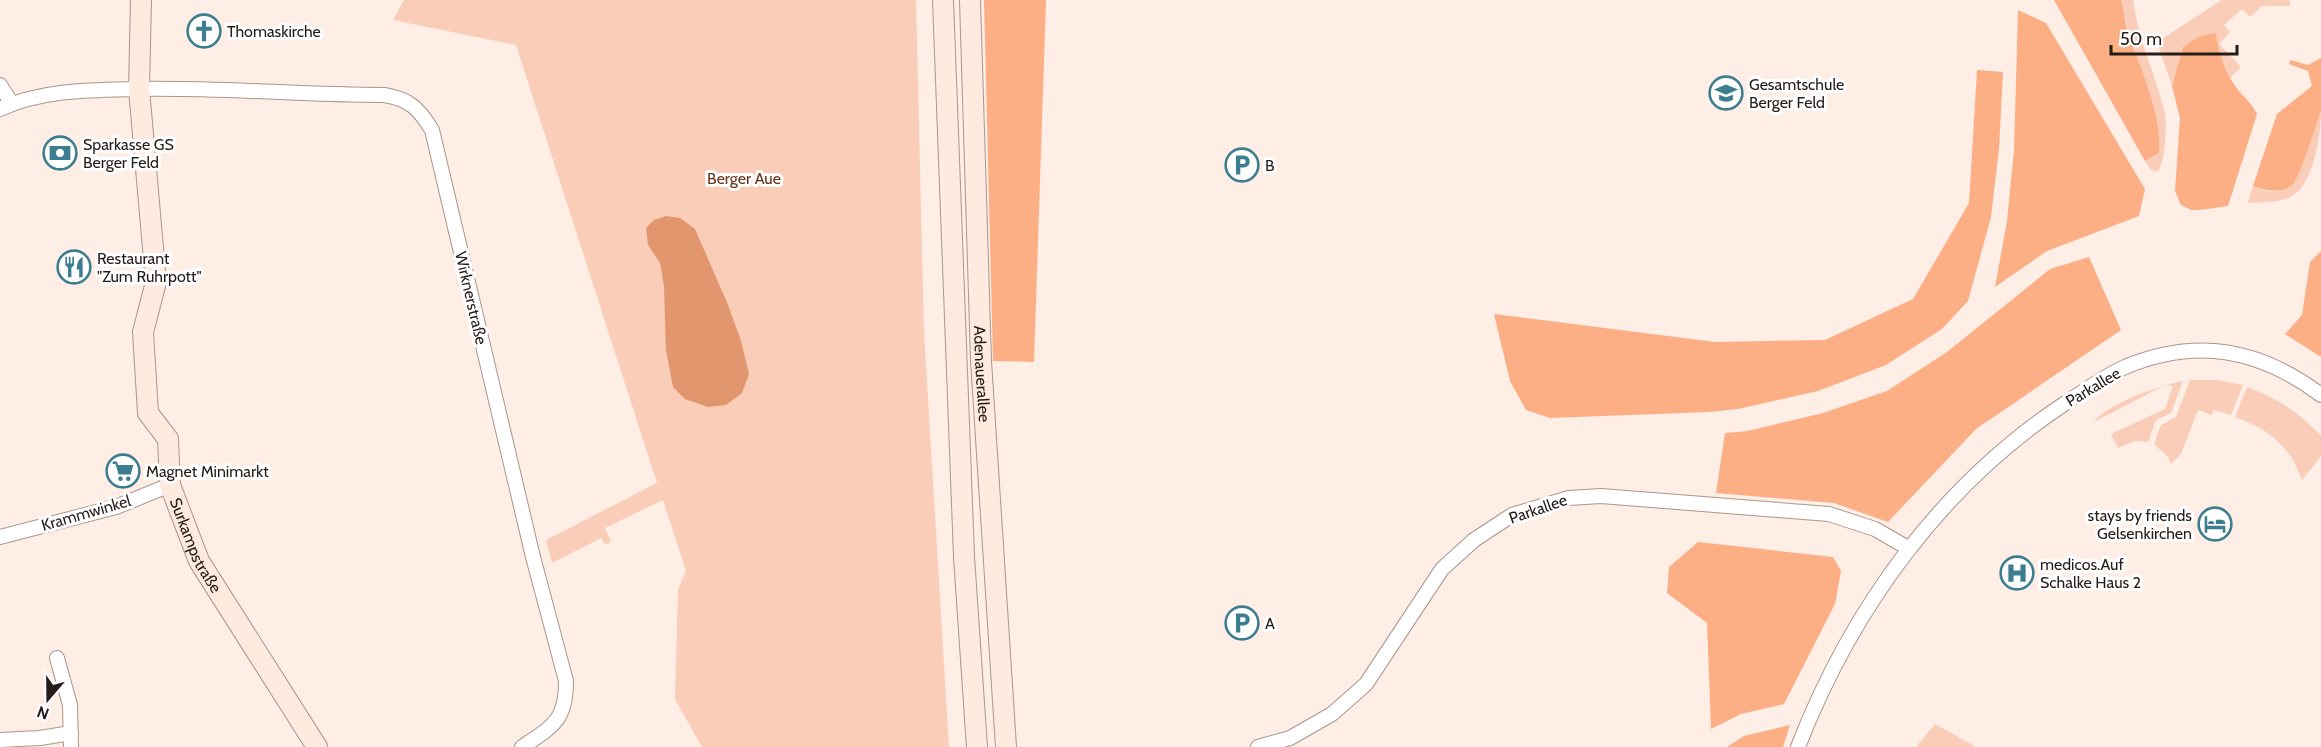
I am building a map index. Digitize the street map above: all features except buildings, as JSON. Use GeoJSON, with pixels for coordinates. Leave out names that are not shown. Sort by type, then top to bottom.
{"type":"FeatureCollection","features":[{"type":"Feature","properties":{"kind":"main road","name":"Surkampstraße"},"geometry":{"type":"LineString","coordinates":[[141,0],[139,89],[156,282],[143,332],[148,413],[168,439],[170,485],[199,561],[317,747]]}},
{"type":"Feature","properties":{"kind":"main road","name":"Adenauerallee"},"geometry":{"type":"LineString","coordinates":[[943,0],[964,557],[976,747]]}},
{"type":"Feature","properties":{"kind":"main road","name":"Adenauerallee"},"geometry":{"type":"LineString","coordinates":[[970,0],[981,362],[1006,747]]}},
{"type":"Feature","properties":{"kind":"street"},"geometry":{"type":"LineString","coordinates":[[0,85],[6,106]]}},
{"type":"Feature","properties":{"kind":"street","name":"Wirknerstraße"},"geometry":{"type":"LineString","coordinates":[[6,106],[72,90],[139,89],[384,95],[401,98],[421,113],[432,130],[533,557],[566,681],[566,701],[557,722],[522,747]]}},
{"type":"Feature","properties":{"kind":"street","name":"Parkallee"},"geometry":{"type":"LineString","coordinates":[[1798,747],[1839,656],[1908,548],[1959,490],[2039,420],[2123,368],[2175,353],[2214,351],[2235,354],[2280,368],[2321,395]]}},
{"type":"Feature","properties":{"kind":"street","name":"Krammwinkel"},"geometry":{"type":"LineString","coordinates":[[0,537],[116,507],[170,485]]}},
{"type":"Feature","properties":{"kind":"street","name":"Parkallee"},"geometry":{"type":"LineString","coordinates":[[1258,747],[1290,738],[1332,714],[1366,684],[1442,568],[1474,540],[1512,515],[1569,498],[1601,496],[1829,514],[1875,529],[1908,548]]}},
{"type":"Feature","properties":{"kind":"street"},"geometry":{"type":"LineString","coordinates":[[0,740],[40,738],[71,740],[70,705],[57,658]]}},
{"type":"Feature","properties":{"kind":"street"},"geometry":{"type":"LineString","coordinates":[[976,747],[991,747]]}},
{"type":"Feature","properties":{"kind":"green space","name":"Berger Aue"},"geometry":{"type":"Polygon","coordinates":[[[404,0],[916,0],[924,332],[949,747],[702,747],[675,699],[678,589],[686,571],[663,500],[605,528],[611,542],[605,545],[601,538],[552,563],[546,540],[657,483],[516,45],[393,20],[404,0]]]}},
{"type":"Feature","properties":{"kind":"green space"},"geometry":{"type":"Polygon","coordinates":[[[2121,0],[2133,0],[2135,15],[2165,114],[2164,154],[2157,172],[2151,170],[2145,161],[2159,153],[2159,133],[2121,0]]]}},
{"type":"Feature","properties":{"kind":"green space"},"geometry":{"type":"Polygon","coordinates":[[[2222,0],[2290,0],[2290,6],[2262,6],[2250,17],[2242,9],[2224,25],[2230,32],[2219,44],[2241,67],[2230,78],[2221,60],[2216,33],[2183,47],[2172,86],[2157,42],[2222,0]]]}},
{"type":"Feature","properties":{"kind":"green space"},"geometry":{"type":"Polygon","coordinates":[[[2321,111],[2318,145],[2310,171],[2298,191],[2280,200],[2248,203],[2253,186],[2271,191],[2284,189],[2294,181],[2321,111]]]}},
{"type":"Feature","properties":{"kind":"green space"},"geometry":{"type":"Polygon","coordinates":[[[2190,380],[2217,380],[2243,385],[2231,415],[2214,410],[2211,415],[2198,410],[2181,454],[2171,464],[2168,457],[2154,444],[2161,425],[2176,417],[2190,380]]]}},
{"type":"Feature","properties":{"kind":"green space"},"geometry":{"type":"Polygon","coordinates":[[[2183,381],[2171,413],[2156,420],[2148,442],[2135,441],[2118,448],[2111,434],[2165,409],[2173,386],[2166,385],[2183,381]]]}},
{"type":"Feature","properties":{"kind":"green space"},"geometry":{"type":"Polygon","coordinates":[[[2163,386],[2094,422],[2100,415],[2122,402],[2163,386]]]}},
{"type":"Feature","properties":{"kind":"green space"},"geometry":{"type":"Polygon","coordinates":[[[2247,387],[2287,407],[2321,436],[2321,456],[2302,480],[2297,467],[2284,447],[2258,427],[2235,417],[2247,387]]]}},
{"type":"Feature","properties":{"kind":"green space"},"geometry":{"type":"Polygon","coordinates":[[[1935,724],[1976,747],[1916,747],[1935,724]]]}},
{"type":"Feature","properties":{"kind":"shaded area"},"geometry":{"type":"Polygon","coordinates":[[[984,0],[1046,0],[1034,362],[993,361],[984,0]]]}},
{"type":"Feature","properties":{"kind":"shaded area"},"geometry":{"type":"Polygon","coordinates":[[[2054,0],[2121,0],[2128,32],[2154,107],[2159,153],[2145,161],[2054,0]]]}},
{"type":"Feature","properties":{"kind":"shaded area"},"geometry":{"type":"Polygon","coordinates":[[[2018,10],[2046,23],[2145,189],[2139,216],[2047,251],[1995,287],[2007,221],[2014,151],[2018,10]]]}},
{"type":"Feature","properties":{"kind":"shaded area"},"geometry":{"type":"Polygon","coordinates":[[[2216,33],[2226,71],[2257,114],[2228,206],[2191,210],[2181,205],[2175,191],[2180,118],[2172,86],[2183,47],[2200,36],[2216,33]]]}},
{"type":"Feature","properties":{"kind":"shaded area"},"geometry":{"type":"Polygon","coordinates":[[[2321,58],[2321,110],[2293,184],[2279,190],[2253,186],[2277,114],[2312,86],[2308,71],[2289,64],[2291,60],[2308,65],[2321,58]]]}},
{"type":"Feature","properties":{"kind":"shaded area"},"geometry":{"type":"Polygon","coordinates":[[[1977,70],[2003,72],[1999,149],[1991,217],[1968,301],[1942,329],[1886,365],[1818,391],[1738,409],[1550,418],[1526,410],[1510,381],[1494,314],[1715,342],[1825,340],[1913,299],[1969,203],[1977,70]]]}},
{"type":"Feature","properties":{"kind":"shaded area"},"geometry":{"type":"Polygon","coordinates":[[[666,216],[680,218],[695,229],[741,341],[749,374],[742,393],[726,405],[708,407],[685,399],[673,387],[666,350],[664,286],[660,263],[648,245],[646,228],[654,220],[666,216]]]}},
{"type":"Feature","properties":{"kind":"shaded area"},"geometry":{"type":"Polygon","coordinates":[[[2321,251],[2321,357],[2285,334],[2302,315],[2310,262],[2321,251]]]}},
{"type":"Feature","properties":{"kind":"shaded area"},"geometry":{"type":"Polygon","coordinates":[[[2089,257],[2121,330],[1976,429],[1888,522],[1834,503],[1716,493],[1725,433],[1748,431],[1823,413],[1887,391],[1947,352],[2050,269],[2089,257]]]}},
{"type":"Feature","properties":{"kind":"shaded area"},"geometry":{"type":"Polygon","coordinates":[[[1698,542],[1833,557],[1841,571],[1835,604],[1784,704],[1741,714],[1711,729],[1707,623],[1667,593],[1669,567],[1698,542]]]}},
{"type":"Feature","properties":{"kind":"shaded area"},"geometry":{"type":"Polygon","coordinates":[[[1790,725],[1783,747],[1727,747],[1744,736],[1790,725]]]}},
{"type":"Feature","properties":{"kind":"place","name":"Thomaskirche"},"geometry":{"type":"Point","coordinates":[204,31]}},
{"type":"Feature","properties":{"kind":"place","name":"Gesamtschule Berger Feld"},"geometry":{"type":"Point","coordinates":[1726,93]}},
{"type":"Feature","properties":{"kind":"place","name":"Sparkasse GS Berger Feld"},"geometry":{"type":"Point","coordinates":[60,153]}},
{"type":"Feature","properties":{"kind":"place","name":"B"},"geometry":{"type":"Point","coordinates":[1242,165]}},
{"type":"Feature","properties":{"kind":"place","name":"Restaurant \"Zum Ruhrpott\""},"geometry":{"type":"Point","coordinates":[74,267]}},
{"type":"Feature","properties":{"kind":"place","name":"Magnet Minimarkt"},"geometry":{"type":"Point","coordinates":[123,471]}},
{"type":"Feature","properties":{"kind":"place","name":"stays by friends Gelsenkirchen"},"geometry":{"type":"Point","coordinates":[2215,524]}},
{"type":"Feature","properties":{"kind":"place","name":"medicos.Auf Schalke Haus 2"},"geometry":{"type":"Point","coordinates":[2017,573]}},
{"type":"Feature","properties":{"kind":"place","name":"A"},"geometry":{"type":"Point","coordinates":[1242,623]}}]}
